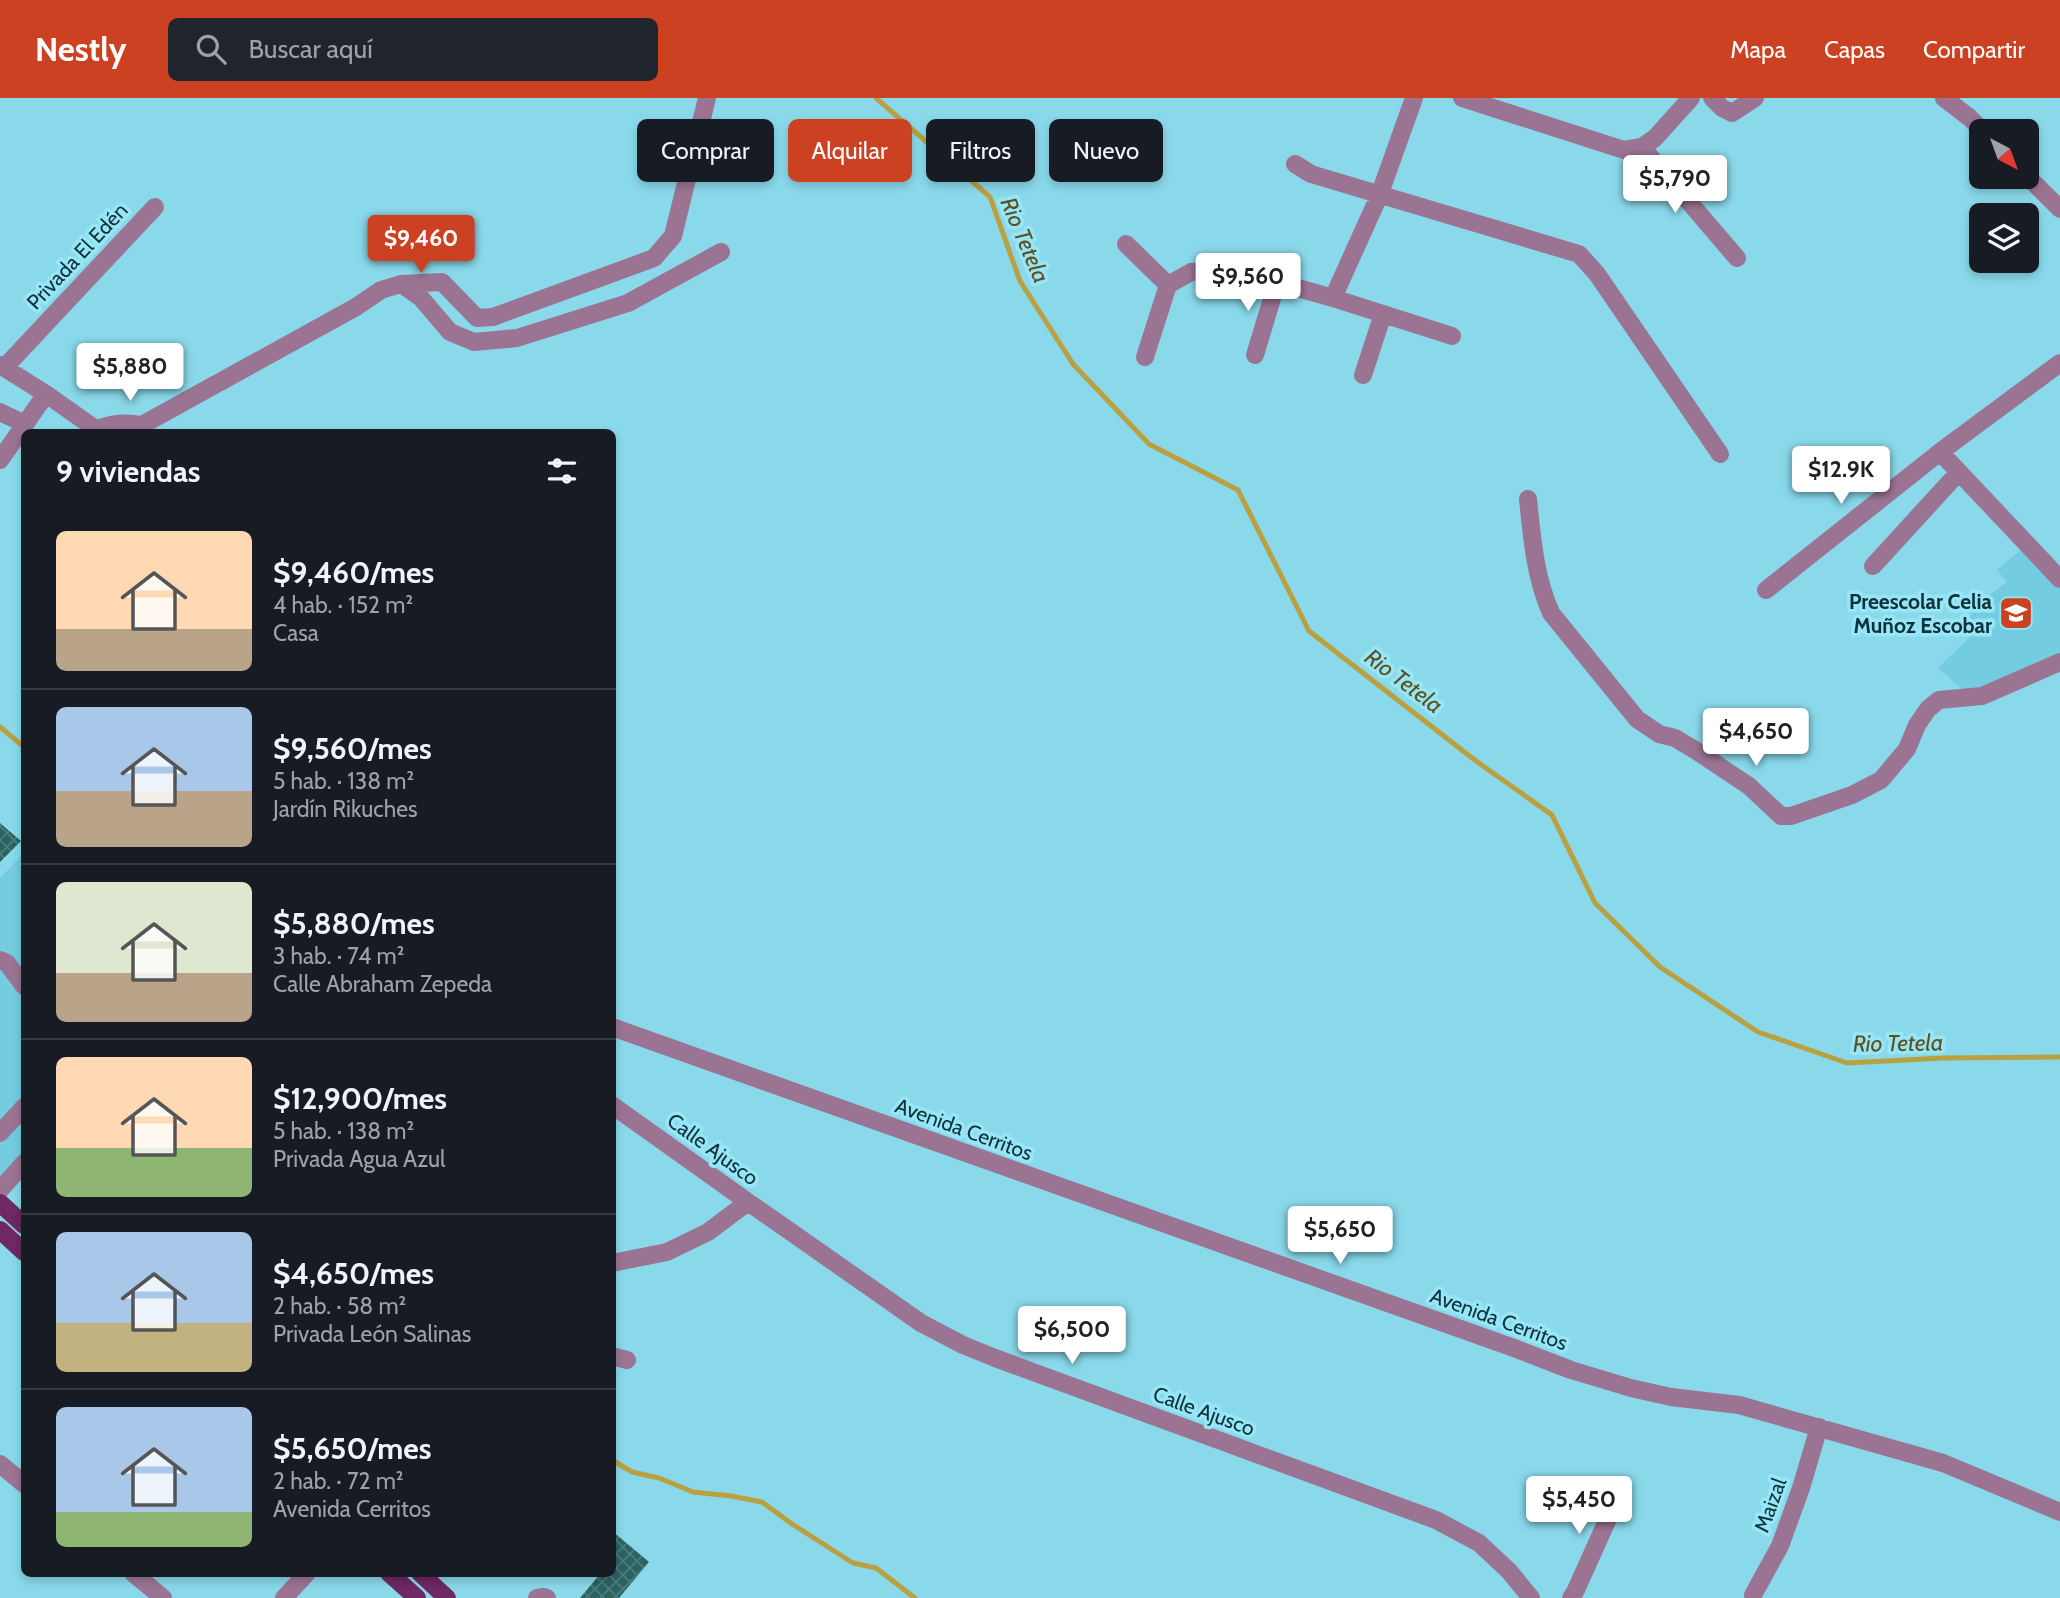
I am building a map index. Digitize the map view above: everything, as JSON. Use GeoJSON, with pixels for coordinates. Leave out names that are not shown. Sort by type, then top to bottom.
{"type":"FeatureCollection","features":[{"type":"Feature","properties":{"kind":"main road"},"geometry":{"type":"LineString","coordinates":[[0,1203],[21,1222]]}},
{"type":"Feature","properties":{"kind":"main road"},"geometry":{"type":"LineString","coordinates":[[0,1230],[21,1249]]}},
{"type":"Feature","properties":{"kind":"main road"},"geometry":{"type":"LineString","coordinates":[[393,1577],[417,1598]]}},
{"type":"Feature","properties":{"kind":"main road"},"geometry":{"type":"LineString","coordinates":[[424,1577],[447,1598]]}},
{"type":"Feature","properties":{"kind":"street"},"geometry":{"type":"LineString","coordinates":[[102,429],[111,424],[127,422],[145,428],[382,290],[401,284],[442,282],[477,318],[493,317],[654,258],[673,236],[707,98]]}},
{"type":"Feature","properties":{"kind":"street"},"geometry":{"type":"LineString","coordinates":[[1333,298],[1379,196],[1414,98]]}},
{"type":"Feature","properties":{"kind":"street"},"geometry":{"type":"LineString","coordinates":[[1462,98],[1624,150],[1642,147],[1655,138],[1692,98]]}},
{"type":"Feature","properties":{"kind":"street"},"geometry":{"type":"LineString","coordinates":[[1712,98],[1732,113],[1755,98]]}},
{"type":"Feature","properties":{"kind":"street"},"geometry":{"type":"LineString","coordinates":[[1944,98],[1971,119]]}},
{"type":"Feature","properties":{"kind":"street"},"geometry":{"type":"LineString","coordinates":[[1642,147],[1737,258]]}},
{"type":"Feature","properties":{"kind":"street"},"geometry":{"type":"LineString","coordinates":[[1295,164],[1311,174],[1379,196],[1579,254],[1597,274],[1720,454]]}},
{"type":"Feature","properties":{"kind":"street"},"geometry":{"type":"LineString","coordinates":[[2039,188],[2060,209]]}},
{"type":"Feature","properties":{"kind":"street","name":"Privada El Edén"},"geometry":{"type":"LineString","coordinates":[[2,366],[155,207]]}},
{"type":"Feature","properties":{"kind":"street"},"geometry":{"type":"LineString","coordinates":[[1126,244],[1168,285]]}},
{"type":"Feature","properties":{"kind":"street"},"geometry":{"type":"LineString","coordinates":[[401,284],[421,298],[450,332],[474,342],[517,338],[628,303],[721,252]]}},
{"type":"Feature","properties":{"kind":"street"},"geometry":{"type":"LineString","coordinates":[[1145,357],[1168,285],[1191,272],[1220,270],[1278,282],[1452,335]]}},
{"type":"Feature","properties":{"kind":"street"},"geometry":{"type":"LineString","coordinates":[[1255,355],[1278,282]]}},
{"type":"Feature","properties":{"kind":"street"},"geometry":{"type":"LineString","coordinates":[[1363,375],[1383,314]]}},
{"type":"Feature","properties":{"kind":"street"},"geometry":{"type":"LineString","coordinates":[[1766,590],[1940,452],[2060,363]]}},
{"type":"Feature","properties":{"kind":"street"},"geometry":{"type":"LineString","coordinates":[[2,366],[95,429]]}},
{"type":"Feature","properties":{"kind":"street"},"geometry":{"type":"LineString","coordinates":[[22,429],[46,394]]}},
{"type":"Feature","properties":{"kind":"street"},"geometry":{"type":"LineString","coordinates":[[0,412],[25,424]]}},
{"type":"Feature","properties":{"kind":"street"},"geometry":{"type":"LineString","coordinates":[[0,460],[21,430]]}},
{"type":"Feature","properties":{"kind":"street"},"geometry":{"type":"LineString","coordinates":[[1940,452],[2060,579]]}},
{"type":"Feature","properties":{"kind":"street"},"geometry":{"type":"LineString","coordinates":[[1873,566],[1959,471]]}},
{"type":"Feature","properties":{"kind":"street"},"geometry":{"type":"LineString","coordinates":[[1528,499],[1535,562],[1543,595],[1551,613],[1637,719],[1659,734],[1675,738],[1749,786],[1781,816],[1791,816],[1840,799],[1881,780],[1907,749],[1917,725],[1938,699],[1982,696],[2060,662]]}},
{"type":"Feature","properties":{"kind":"street"},"geometry":{"type":"LineString","coordinates":[[0,960],[7,963],[21,982]]}},
{"type":"Feature","properties":{"kind":"street","name":"Avenida Cerritos"},"geometry":{"type":"LineString","coordinates":[[616,1028],[1571,1370],[1671,1397],[1739,1405],[1943,1463],[2060,1512]]}},
{"type":"Feature","properties":{"kind":"street","name":"Calle Ajusco"},"geometry":{"type":"LineString","coordinates":[[616,1108],[921,1323],[995,1358],[1436,1520],[1479,1543],[1531,1598]]}},
{"type":"Feature","properties":{"kind":"street"},"geometry":{"type":"LineString","coordinates":[[0,1133],[21,1110]]}},
{"type":"Feature","properties":{"kind":"street"},"geometry":{"type":"LineString","coordinates":[[0,1190],[21,1166]]}},
{"type":"Feature","properties":{"kind":"street"},"geometry":{"type":"LineString","coordinates":[[616,1262],[667,1252],[708,1232],[748,1202]]}},
{"type":"Feature","properties":{"kind":"street","name":"Maizal"},"geometry":{"type":"LineString","coordinates":[[1753,1595],[1780,1546],[1819,1427]]}},
{"type":"Feature","properties":{"kind":"street"},"geometry":{"type":"LineString","coordinates":[[0,1464],[21,1482]]}},
{"type":"Feature","properties":{"kind":"street"},"geometry":{"type":"LineString","coordinates":[[1571,1598],[1620,1492]]}},
{"type":"Feature","properties":{"kind":"street"},"geometry":{"type":"LineString","coordinates":[[138,1577],[163,1598]]}},
{"type":"Feature","properties":{"kind":"street"},"geometry":{"type":"LineString","coordinates":[[284,1598],[303,1577]]}},
{"type":"Feature","properties":{"kind":"street"},"geometry":{"type":"LineString","coordinates":[[537,1598],[547,1598]]}},
{"type":"Feature","properties":{"kind":"shaded area","name":"Preescolar Celia Muñoz Escobar"},"geometry":{"type":"Polygon","coordinates":[[[2031,541],[2060,574],[2060,656],[1973,698],[1938,668],[1969,638],[1967,623],[1978,603],[2007,582],[1997,570],[2031,541]]]}},
{"type":"Feature","properties":{"kind":"shaded area"},"geometry":{"type":"Polygon","coordinates":[[[21,856],[21,1175],[0,1182],[0,878],[21,856]]]}},
{"type":"Feature","properties":{"kind":"building"},"geometry":{"type":"Polygon","coordinates":[[[0,823],[21,841],[0,862],[0,823]]]}},
{"type":"Feature","properties":{"kind":"building"},"geometry":{"type":"Polygon","coordinates":[[[616,1534],[649,1562],[619,1598],[580,1598],[598,1577],[616,1577],[616,1534]]]}},
{"type":"Feature","properties":{"kind":"waterway","name":"Rio Tetela"},"geometry":{"type":"LineString","coordinates":[[876,98],[990,197],[1020,281],[1073,364],[1149,444],[1238,490],[1309,631],[1476,761],[1552,815],[1595,903],[1660,967],[1758,1032],[1847,1063],[1943,1058],[2060,1057]]}},
{"type":"Feature","properties":{"kind":"waterway"},"geometry":{"type":"LineString","coordinates":[[0,727],[21,744]]}},
{"type":"Feature","properties":{"kind":"waterway"},"geometry":{"type":"LineString","coordinates":[[616,1462],[632,1472],[659,1478],[693,1492],[762,1502],[853,1563],[876,1568],[915,1598]]}},
{"type":"Feature","properties":{"kind":"place","name":"Preescolar Celia Muñoz Escobar"},"geometry":{"type":"Point","coordinates":[2016,613]}}]}
